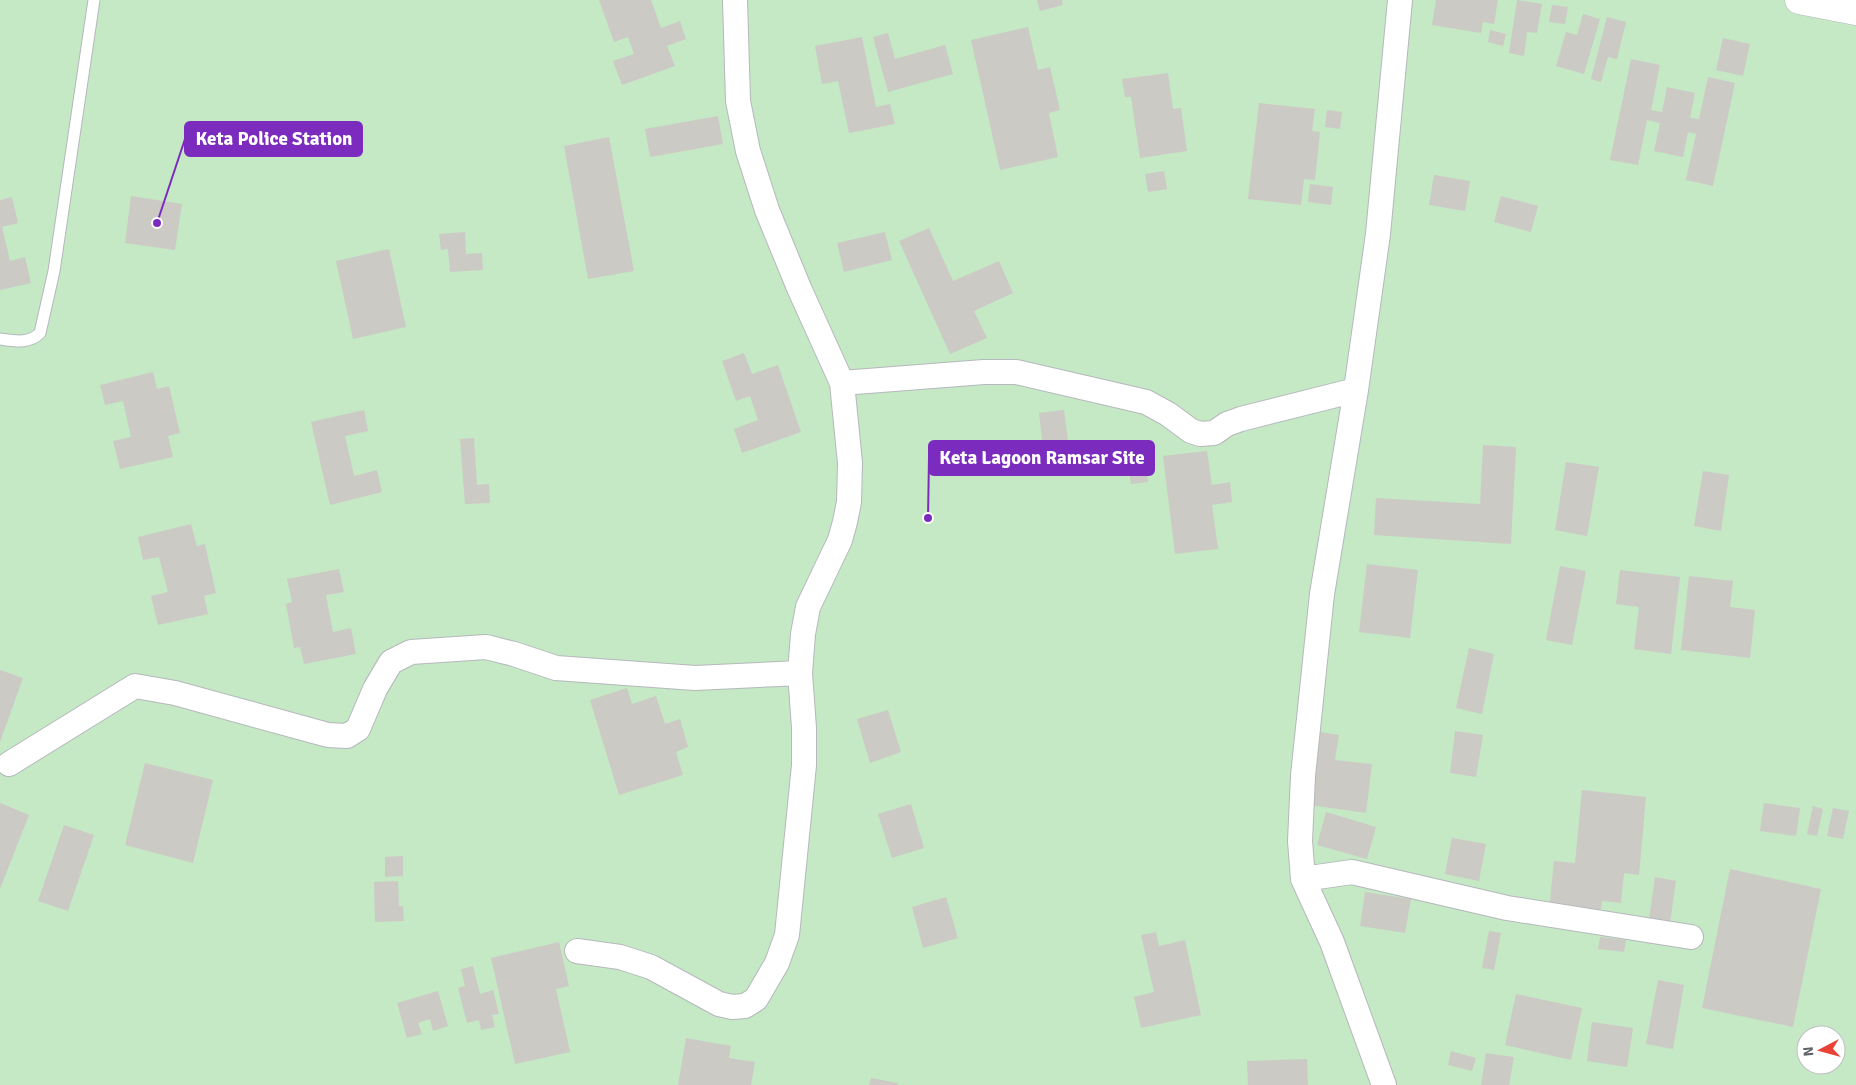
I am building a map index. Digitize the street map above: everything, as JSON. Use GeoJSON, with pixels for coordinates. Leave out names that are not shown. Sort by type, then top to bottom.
{"type":"FeatureCollection","features":[{"type":"Feature","properties":{"kind":"main road"},"geometry":{"type":"LineString","coordinates":[[1799,0],[1856,11]]}},
{"type":"Feature","properties":{"kind":"street"},"geometry":{"type":"LineString","coordinates":[[577,951],[620,957],[651,967],[719,1004],[732,1007],[745,1006],[756,999],[777,963],[787,935],[804,765],[804,728],[800,673],[808,607],[840,540],[849,502],[850,463],[842,383],[799,288],[767,210],[748,152],[738,102],[734,0]]}},
{"type":"Feature","properties":{"kind":"street"},"geometry":{"type":"LineString","coordinates":[[1384,1085],[1332,942],[1303,879],[1300,841],[1303,776],[1322,594],[1356,390],[1378,234],[1400,0]]}},
{"type":"Feature","properties":{"kind":"street"},"geometry":{"type":"LineString","coordinates":[[842,383],[984,372],[1016,372],[1146,402],[1168,414],[1190,431],[1208,434],[1241,419],[1356,390]]}},
{"type":"Feature","properties":{"kind":"street"},"geometry":{"type":"LineString","coordinates":[[9,764],[135,686],[175,693],[328,735],[346,736],[358,729],[375,689],[391,662],[411,652],[486,647],[556,668],[695,678],[800,673]]}},
{"type":"Feature","properties":{"kind":"street"},"geometry":{"type":"LineString","coordinates":[[1303,879],[1352,872],[1507,908],[1691,937]]}},
{"type":"Feature","properties":{"kind":"lane"},"geometry":{"type":"LineString","coordinates":[[0,339],[22,341],[34,339],[40,333],[54,271],[94,0]]}},
{"type":"Feature","properties":{"kind":"green space"},"geometry":{"type":"Polygon","coordinates":[[[0,0],[1856,0],[1856,1085],[0,1085],[0,0]]]}},
{"type":"Feature","properties":{"kind":"building"},"geometry":{"type":"Polygon","coordinates":[[[599,0],[651,0],[661,28],[680,21],[686,39],[667,46],[675,66],[622,85],[613,61],[634,54],[628,37],[614,42],[599,0]]]}},
{"type":"Feature","properties":{"kind":"building"},"geometry":{"type":"Polygon","coordinates":[[[1037,0],[1062,0],[1063,5],[1040,11],[1037,0]]]}},
{"type":"Feature","properties":{"kind":"building"},"geometry":{"type":"Polygon","coordinates":[[[1436,0],[1498,0],[1494,24],[1483,22],[1481,33],[1432,25],[1436,0]]]}},
{"type":"Feature","properties":{"kind":"building"},"geometry":{"type":"Polygon","coordinates":[[[1517,0],[1542,4],[1537,33],[1527,32],[1524,56],[1509,53],[1517,0]]]}},
{"type":"Feature","properties":{"kind":"building"},"geometry":{"type":"Polygon","coordinates":[[[1552,5],[1568,7],[1565,24],[1549,22],[1552,5]]]}},
{"type":"Feature","properties":{"kind":"building"},"geometry":{"type":"Polygon","coordinates":[[[1583,14],[1600,19],[1584,74],[1556,66],[1566,32],[1577,35],[1583,14]]]}},
{"type":"Feature","properties":{"kind":"building"},"geometry":{"type":"Polygon","coordinates":[[[1607,17],[1626,22],[1617,59],[1608,57],[1601,82],[1591,79],[1607,17]]]}},
{"type":"Feature","properties":{"kind":"building"},"geometry":{"type":"Polygon","coordinates":[[[1028,27],[1038,70],[1050,67],[1060,110],[1049,113],[1058,157],[1000,170],[971,40],[1028,27]]]}},
{"type":"Feature","properties":{"kind":"building"},"geometry":{"type":"Polygon","coordinates":[[[1490,30],[1506,34],[1503,46],[1488,42],[1490,30]]]}},
{"type":"Feature","properties":{"kind":"building"},"geometry":{"type":"Polygon","coordinates":[[[888,33],[895,59],[945,45],[953,74],[888,92],[873,37],[888,33]]]}},
{"type":"Feature","properties":{"kind":"building"},"geometry":{"type":"Polygon","coordinates":[[[862,37],[876,107],[890,104],[895,124],[849,133],[838,81],[822,84],[815,46],[862,37]]]}},
{"type":"Feature","properties":{"kind":"building"},"geometry":{"type":"Polygon","coordinates":[[[1723,38],[1750,44],[1743,76],[1716,70],[1723,38]]]}},
{"type":"Feature","properties":{"kind":"building"},"geometry":{"type":"Polygon","coordinates":[[[1631,59],[1660,65],[1651,110],[1662,112],[1667,87],[1695,93],[1690,118],[1699,119],[1708,77],[1735,83],[1713,186],[1686,180],[1696,134],[1688,132],[1683,157],[1654,151],[1660,123],[1647,120],[1638,165],[1610,160],[1631,59]]]}},
{"type":"Feature","properties":{"kind":"building"},"geometry":{"type":"Polygon","coordinates":[[[1168,73],[1173,109],[1181,108],[1187,151],[1140,158],[1131,97],[1125,97],[1122,79],[1168,73]]]}},
{"type":"Feature","properties":{"kind":"building"},"geometry":{"type":"Polygon","coordinates":[[[1259,103],[1315,109],[1312,131],[1320,132],[1315,180],[1304,179],[1301,205],[1248,199],[1259,103]]]}},
{"type":"Feature","properties":{"kind":"building"},"geometry":{"type":"Polygon","coordinates":[[[1327,110],[1342,112],[1340,129],[1325,127],[1327,110]]]}},
{"type":"Feature","properties":{"kind":"building"},"geometry":{"type":"Polygon","coordinates":[[[718,116],[723,144],[650,157],[645,129],[718,116]]]}},
{"type":"Feature","properties":{"kind":"building"},"geometry":{"type":"Polygon","coordinates":[[[609,137],[634,271],[588,279],[564,146],[609,137]]]}},
{"type":"Feature","properties":{"kind":"building"},"geometry":{"type":"Polygon","coordinates":[[[1164,171],[1167,189],[1148,192],[1145,174],[1164,171]]]}},
{"type":"Feature","properties":{"kind":"building"},"geometry":{"type":"Polygon","coordinates":[[[1434,175],[1470,181],[1465,211],[1429,205],[1434,175]]]}},
{"type":"Feature","properties":{"kind":"building"},"geometry":{"type":"Polygon","coordinates":[[[1310,184],[1333,187],[1331,205],[1308,202],[1310,184]]]}},
{"type":"Feature","properties":{"kind":"building"},"geometry":{"type":"Polygon","coordinates":[[[131,196],[182,204],[175,250],[125,243],[131,196]]]}},
{"type":"Feature","properties":{"kind":"building"},"geometry":{"type":"Polygon","coordinates":[[[1501,196],[1538,206],[1531,232],[1494,222],[1501,196]]]}},
{"type":"Feature","properties":{"kind":"building"},"geometry":{"type":"Polygon","coordinates":[[[12,197],[18,223],[2,227],[10,261],[25,257],[31,283],[0,290],[0,200],[12,197]]]}},
{"type":"Feature","properties":{"kind":"building"},"geometry":{"type":"Polygon","coordinates":[[[929,228],[953,281],[999,261],[1013,293],[974,311],[987,338],[950,354],[899,241],[929,228]]]}},
{"type":"Feature","properties":{"kind":"building"},"geometry":{"type":"Polygon","coordinates":[[[465,232],[466,254],[482,253],[483,270],[450,272],[448,249],[441,250],[439,234],[465,232]]]}},
{"type":"Feature","properties":{"kind":"building"},"geometry":{"type":"Polygon","coordinates":[[[885,232],[892,260],[844,272],[837,243],[885,232]]]}},
{"type":"Feature","properties":{"kind":"building"},"geometry":{"type":"Polygon","coordinates":[[[389,249],[406,327],[353,339],[336,261],[389,249]]]}},
{"type":"Feature","properties":{"kind":"building"},"geometry":{"type":"Polygon","coordinates":[[[744,353],[752,374],[778,365],[801,432],[742,453],[734,429],[758,420],[750,396],[736,401],[722,361],[744,353]]]}},
{"type":"Feature","properties":{"kind":"building"},"geometry":{"type":"Polygon","coordinates":[[[153,372],[157,389],[169,386],[180,433],[168,436],[173,457],[120,469],[113,441],[131,437],[123,401],[105,405],[100,385],[153,372]]]}},
{"type":"Feature","properties":{"kind":"building"},"geometry":{"type":"Polygon","coordinates":[[[364,410],[368,431],[345,436],[354,476],[377,470],[382,492],[330,505],[311,422],[364,410]]]}},
{"type":"Feature","properties":{"kind":"building"},"geometry":{"type":"Polygon","coordinates":[[[1064,410],[1072,471],[1046,474],[1039,413],[1064,410]]]}},
{"type":"Feature","properties":{"kind":"building"},"geometry":{"type":"Polygon","coordinates":[[[474,438],[477,485],[489,484],[490,503],[465,504],[460,439],[474,438]]]}},
{"type":"Feature","properties":{"kind":"building"},"geometry":{"type":"Polygon","coordinates":[[[1143,445],[1148,482],[1131,484],[1126,447],[1143,445]]]}},
{"type":"Feature","properties":{"kind":"building"},"geometry":{"type":"Polygon","coordinates":[[[1483,445],[1516,447],[1511,544],[1374,535],[1376,498],[1480,504],[1483,445]]]}},
{"type":"Feature","properties":{"kind":"building"},"geometry":{"type":"Polygon","coordinates":[[[1207,451],[1212,485],[1230,482],[1232,502],[1212,505],[1218,549],[1175,554],[1163,456],[1207,451]]]}},
{"type":"Feature","properties":{"kind":"building"},"geometry":{"type":"Polygon","coordinates":[[[1566,462],[1599,467],[1587,536],[1555,530],[1566,462]]]}},
{"type":"Feature","properties":{"kind":"building"},"geometry":{"type":"Polygon","coordinates":[[[1703,471],[1729,475],[1721,531],[1694,526],[1703,471]]]}},
{"type":"Feature","properties":{"kind":"building"},"geometry":{"type":"Polygon","coordinates":[[[191,524],[197,546],[205,544],[216,593],[204,596],[208,614],[158,625],[151,596],[168,592],[159,557],[143,560],[138,537],[191,524]]]}},
{"type":"Feature","properties":{"kind":"building"},"geometry":{"type":"Polygon","coordinates":[[[1367,564],[1418,570],[1410,638],[1359,632],[1367,564]]]}},
{"type":"Feature","properties":{"kind":"building"},"geometry":{"type":"Polygon","coordinates":[[[1560,566],[1586,571],[1572,645],[1546,640],[1560,566]]]}},
{"type":"Feature","properties":{"kind":"building"},"geometry":{"type":"Polygon","coordinates":[[[339,569],[344,592],[326,595],[333,632],[351,628],[356,654],[304,664],[300,647],[294,648],[286,604],[292,602],[287,579],[339,569]]]}},
{"type":"Feature","properties":{"kind":"building"},"geometry":{"type":"Polygon","coordinates":[[[1620,570],[1680,577],[1671,654],[1634,649],[1639,607],[1616,604],[1620,570]]]}},
{"type":"Feature","properties":{"kind":"building"},"geometry":{"type":"Polygon","coordinates":[[[1689,576],[1733,581],[1730,607],[1755,610],[1750,658],[1681,650],[1689,576]]]}},
{"type":"Feature","properties":{"kind":"building"},"geometry":{"type":"Polygon","coordinates":[[[1469,648],[1494,654],[1482,714],[1456,708],[1469,648]]]}},
{"type":"Feature","properties":{"kind":"building"},"geometry":{"type":"Polygon","coordinates":[[[0,670],[23,678],[0,742],[0,670]]]}},
{"type":"Feature","properties":{"kind":"building"},"geometry":{"type":"Polygon","coordinates":[[[627,688],[632,704],[656,696],[665,724],[680,719],[688,747],[676,752],[683,775],[619,795],[590,700],[627,688]]]}},
{"type":"Feature","properties":{"kind":"building"},"geometry":{"type":"Polygon","coordinates":[[[888,710],[901,752],[870,763],[857,719],[888,710]]]}},
{"type":"Feature","properties":{"kind":"building"},"geometry":{"type":"Polygon","coordinates":[[[1455,731],[1483,735],[1476,777],[1450,773],[1455,731]]]}},
{"type":"Feature","properties":{"kind":"building"},"geometry":{"type":"Polygon","coordinates":[[[1320,732],[1339,735],[1335,760],[1372,764],[1366,813],[1310,805],[1320,732]]]}},
{"type":"Feature","properties":{"kind":"building"},"geometry":{"type":"Polygon","coordinates":[[[145,763],[213,780],[193,863],[125,845],[145,763]]]}},
{"type":"Feature","properties":{"kind":"building"},"geometry":{"type":"Polygon","coordinates":[[[1582,790],[1646,797],[1639,875],[1624,873],[1621,903],[1602,901],[1600,914],[1549,909],[1554,861],[1575,863],[1582,790]]]}},
{"type":"Feature","properties":{"kind":"building"},"geometry":{"type":"Polygon","coordinates":[[[0,803],[29,815],[0,889],[0,803]]]}},
{"type":"Feature","properties":{"kind":"building"},"geometry":{"type":"Polygon","coordinates":[[[1764,803],[1800,808],[1796,836],[1760,831],[1764,803]]]}},
{"type":"Feature","properties":{"kind":"building"},"geometry":{"type":"Polygon","coordinates":[[[911,804],[924,848],[892,858],[878,814],[911,804]]]}},
{"type":"Feature","properties":{"kind":"building"},"geometry":{"type":"Polygon","coordinates":[[[1813,806],[1823,809],[1817,836],[1807,834],[1813,806]]]}},
{"type":"Feature","properties":{"kind":"building"},"geometry":{"type":"Polygon","coordinates":[[[1833,808],[1849,811],[1843,839],[1827,836],[1833,808]]]}},
{"type":"Feature","properties":{"kind":"building"},"geometry":{"type":"Polygon","coordinates":[[[1326,812],[1376,827],[1367,859],[1317,845],[1326,812]]]}},
{"type":"Feature","properties":{"kind":"building"},"geometry":{"type":"Polygon","coordinates":[[[64,825],[94,835],[68,911],[38,901],[64,825]]]}},
{"type":"Feature","properties":{"kind":"building"},"geometry":{"type":"Polygon","coordinates":[[[1452,838],[1486,844],[1479,881],[1445,874],[1452,838]]]}},
{"type":"Feature","properties":{"kind":"building"},"geometry":{"type":"Polygon","coordinates":[[[403,856],[403,876],[385,877],[385,857],[403,856]]]}},
{"type":"Feature","properties":{"kind":"building"},"geometry":{"type":"Polygon","coordinates":[[[1730,869],[1821,889],[1793,1027],[1702,1008],[1730,869]]]}},
{"type":"Feature","properties":{"kind":"building"},"geometry":{"type":"Polygon","coordinates":[[[1655,877],[1676,881],[1670,923],[1649,919],[1655,877]]]}},
{"type":"Feature","properties":{"kind":"building"},"geometry":{"type":"Polygon","coordinates":[[[398,881],[399,906],[403,906],[404,921],[375,922],[374,882],[398,881]]]}},
{"type":"Feature","properties":{"kind":"building"},"geometry":{"type":"Polygon","coordinates":[[[1365,892],[1411,899],[1405,933],[1360,926],[1365,892]]]}},
{"type":"Feature","properties":{"kind":"building"},"geometry":{"type":"Polygon","coordinates":[[[946,897],[958,938],[923,948],[912,907],[946,897]]]}},
{"type":"Feature","properties":{"kind":"building"},"geometry":{"type":"Polygon","coordinates":[[[1489,931],[1501,933],[1494,970],[1482,968],[1489,931]]]}},
{"type":"Feature","properties":{"kind":"building"},"geometry":{"type":"Polygon","coordinates":[[[1156,932],[1159,946],[1185,940],[1201,1015],[1141,1028],[1134,997],[1154,992],[1141,935],[1156,932]]]}},
{"type":"Feature","properties":{"kind":"building"},"geometry":{"type":"Polygon","coordinates":[[[1600,937],[1626,940],[1624,952],[1598,949],[1600,937]]]}},
{"type":"Feature","properties":{"kind":"building"},"geometry":{"type":"Polygon","coordinates":[[[559,942],[569,986],[556,989],[570,1052],[515,1064],[491,958],[559,942]]]}},
{"type":"Feature","properties":{"kind":"building"},"geometry":{"type":"Polygon","coordinates":[[[473,966],[480,994],[493,990],[499,1014],[492,1015],[495,1027],[481,1030],[479,1020],[467,1023],[458,988],[465,986],[461,969],[473,966]]]}},
{"type":"Feature","properties":{"kind":"building"},"geometry":{"type":"Polygon","coordinates":[[[1658,980],[1684,985],[1673,1049],[1646,1044],[1658,980]]]}},
{"type":"Feature","properties":{"kind":"building"},"geometry":{"type":"Polygon","coordinates":[[[438,991],[448,1026],[433,1031],[430,1019],[418,1023],[422,1034],[407,1038],[397,1003],[438,991]]]}},
{"type":"Feature","properties":{"kind":"building"},"geometry":{"type":"Polygon","coordinates":[[[1516,994],[1582,1008],[1571,1060],[1505,1045],[1516,994]]]}},
{"type":"Feature","properties":{"kind":"building"},"geometry":{"type":"Polygon","coordinates":[[[1592,1022],[1633,1028],[1627,1067],[1587,1061],[1592,1022]]]}},
{"type":"Feature","properties":{"kind":"building"},"geometry":{"type":"Polygon","coordinates":[[[686,1038],[731,1046],[729,1058],[755,1062],[751,1085],[678,1085],[686,1038]]]}},
{"type":"Feature","properties":{"kind":"building"},"geometry":{"type":"Polygon","coordinates":[[[1451,1051],[1476,1058],[1472,1071],[1448,1065],[1451,1051]]]}},
{"type":"Feature","properties":{"kind":"building"},"geometry":{"type":"Polygon","coordinates":[[[1486,1053],[1514,1057],[1509,1085],[1481,1085],[1486,1053]]]}},
{"type":"Feature","properties":{"kind":"building"},"geometry":{"type":"Polygon","coordinates":[[[1307,1059],[1308,1085],[1248,1085],[1247,1061],[1307,1059]]]}},
{"type":"Feature","properties":{"kind":"building"},"geometry":{"type":"Polygon","coordinates":[[[871,1078],[898,1083],[898,1085],[869,1085],[871,1078]]]}},
{"type":"Feature","properties":{"kind":"place","name":"Keta Police Station"},"geometry":{"type":"Point","coordinates":[157,223]}},
{"type":"Feature","properties":{"kind":"place","name":"Keta Lagoon Ramsar Site"},"geometry":{"type":"Point","coordinates":[928,518]}}]}
